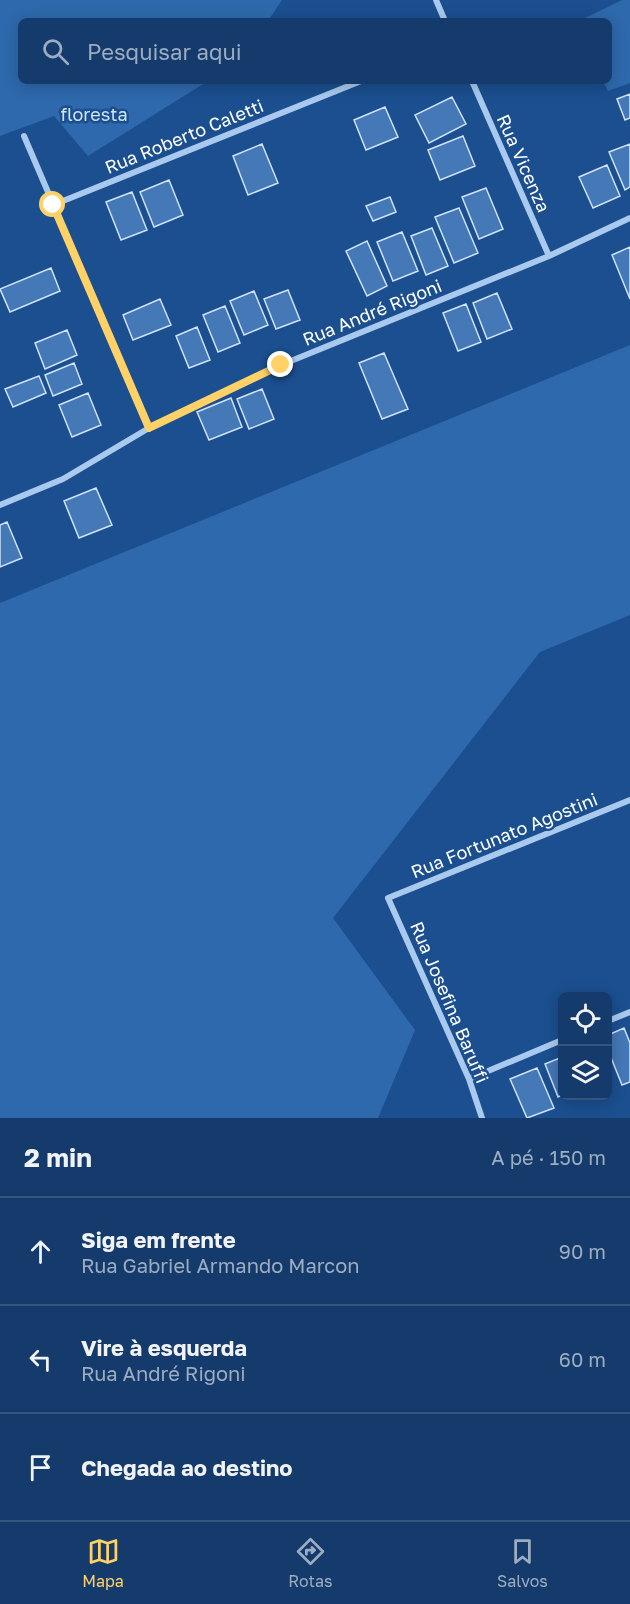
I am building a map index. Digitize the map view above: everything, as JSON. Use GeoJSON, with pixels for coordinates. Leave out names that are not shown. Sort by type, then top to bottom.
{"type":"FeatureCollection","features":[{"type":"Feature","properties":{"kind":"street"},"geometry":{"type":"LineString","coordinates":[[436,0],[444,18]]}},
{"type":"Feature","properties":{"kind":"street","name":"Rua Roberto Caletti"},"geometry":{"type":"LineString","coordinates":[[53,205],[354,84]]}},
{"type":"Feature","properties":{"kind":"street","name":"Rua Vicenza"},"geometry":{"type":"LineString","coordinates":[[473,84],[549,256]]}},
{"type":"Feature","properties":{"kind":"street"},"geometry":{"type":"LineString","coordinates":[[24,136],[149,428]]}},
{"type":"Feature","properties":{"kind":"street","name":"Rua André Rigoni"},"geometry":{"type":"LineString","coordinates":[[0,505],[63,478],[149,428],[281,365],[549,256],[630,218]]}},
{"type":"Feature","properties":{"kind":"street","name":"Rua Fortunato Agostini"},"geometry":{"type":"LineString","coordinates":[[388,898],[630,800]]}},
{"type":"Feature","properties":{"kind":"street","name":"Rua Josefina Baruffi"},"geometry":{"type":"LineString","coordinates":[[388,898],[469,1078],[482,1118]]}},
{"type":"Feature","properties":{"kind":"street"},"geometry":{"type":"LineString","coordinates":[[612,1019],[630,1012]]}},
{"type":"Feature","properties":{"kind":"street"},"geometry":{"type":"LineString","coordinates":[[469,1078],[558,1042]]}},
{"type":"Feature","properties":{"kind":"green space","name":"floresta"},"geometry":{"type":"Polygon","coordinates":[[[0,0],[282,0],[270,18],[18,18],[18,84],[203,84],[88,156],[54,116],[0,136],[0,0]]]}},
{"type":"Feature","properties":{"kind":"green space"},"geometry":{"type":"Polygon","coordinates":[[[622,0],[630,0],[630,83],[608,91],[604,84],[612,84],[612,18],[585,18],[622,0]]]}},
{"type":"Feature","properties":{"kind":"green space"},"geometry":{"type":"Polygon","coordinates":[[[630,345],[630,615],[540,652],[333,918],[415,1030],[378,1118],[0,1118],[0,603],[630,345]]]}},
{"type":"Feature","properties":{"kind":"building"},"geometry":{"type":"Polygon","coordinates":[[[630,94],[630,118],[625,120],[617,99],[630,94]]]}},
{"type":"Feature","properties":{"kind":"building"},"geometry":{"type":"Polygon","coordinates":[[[452,97],[466,124],[429,143],[415,115],[452,97]]]}},
{"type":"Feature","properties":{"kind":"building"},"geometry":{"type":"Polygon","coordinates":[[[385,107],[398,137],[366,150],[354,120],[385,107]]]}},
{"type":"Feature","properties":{"kind":"building"},"geometry":{"type":"Polygon","coordinates":[[[463,136],[475,166],[440,180],[428,150],[463,136]]]}},
{"type":"Feature","properties":{"kind":"building"},"geometry":{"type":"Polygon","coordinates":[[[262,144],[278,183],[248,195],[233,156],[262,144]]]}},
{"type":"Feature","properties":{"kind":"building"},"geometry":{"type":"Polygon","coordinates":[[[630,144],[630,187],[625,190],[609,152],[630,144]]]}},
{"type":"Feature","properties":{"kind":"building"},"geometry":{"type":"Polygon","coordinates":[[[607,165],[620,196],[593,208],[579,177],[607,165]]]}},
{"type":"Feature","properties":{"kind":"building"},"geometry":{"type":"Polygon","coordinates":[[[169,180],[183,215],[154,227],[140,192],[169,180]]]}},
{"type":"Feature","properties":{"kind":"building"},"geometry":{"type":"Polygon","coordinates":[[[486,188],[503,229],[479,239],[462,197],[486,188]]]}},
{"type":"Feature","properties":{"kind":"building"},"geometry":{"type":"Polygon","coordinates":[[[132,192],[147,230],[121,240],[106,202],[132,192]]]}},
{"type":"Feature","properties":{"kind":"building"},"geometry":{"type":"Polygon","coordinates":[[[390,197],[396,212],[373,221],[366,206],[390,197]]]}},
{"type":"Feature","properties":{"kind":"building"},"geometry":{"type":"Polygon","coordinates":[[[459,208],[478,253],[454,263],[435,217],[459,208]]]}},
{"type":"Feature","properties":{"kind":"building"},"geometry":{"type":"Polygon","coordinates":[[[432,228],[448,266],[426,275],[411,236],[432,228]]]}},
{"type":"Feature","properties":{"kind":"building"},"geometry":{"type":"Polygon","coordinates":[[[402,232],[418,271],[393,281],[377,242],[402,232]]]}},
{"type":"Feature","properties":{"kind":"building"},"geometry":{"type":"Polygon","coordinates":[[[367,241],[387,286],[367,296],[346,251],[367,241]]]}},
{"type":"Feature","properties":{"kind":"building"},"geometry":{"type":"Polygon","coordinates":[[[630,247],[630,299],[612,255],[630,247]]]}},
{"type":"Feature","properties":{"kind":"building"},"geometry":{"type":"Polygon","coordinates":[[[51,268],[60,291],[10,312],[0,289],[51,268]]]}},
{"type":"Feature","properties":{"kind":"building"},"geometry":{"type":"Polygon","coordinates":[[[288,290],[300,320],[276,329],[264,299],[288,290]]]}},
{"type":"Feature","properties":{"kind":"building"},"geometry":{"type":"Polygon","coordinates":[[[254,291],[268,325],[244,335],[230,301],[254,291]]]}},
{"type":"Feature","properties":{"kind":"building"},"geometry":{"type":"Polygon","coordinates":[[[497,293],[512,329],[487,339],[473,303],[497,293]]]}},
{"type":"Feature","properties":{"kind":"building"},"geometry":{"type":"Polygon","coordinates":[[[160,299],[171,325],[133,340],[123,315],[160,299]]]}},
{"type":"Feature","properties":{"kind":"building"},"geometry":{"type":"Polygon","coordinates":[[[466,304],[481,342],[458,351],[443,313],[466,304]]]}},
{"type":"Feature","properties":{"kind":"building"},"geometry":{"type":"Polygon","coordinates":[[[225,306],[240,343],[218,352],[203,315],[225,306]]]}},
{"type":"Feature","properties":{"kind":"building"},"geometry":{"type":"Polygon","coordinates":[[[197,327],[210,360],[189,368],[176,336],[197,327]]]}},
{"type":"Feature","properties":{"kind":"building"},"geometry":{"type":"Polygon","coordinates":[[[67,330],[77,355],[45,369],[35,343],[67,330]]]}},
{"type":"Feature","properties":{"kind":"building"},"geometry":{"type":"Polygon","coordinates":[[[384,353],[408,409],[382,419],[359,363],[384,353]]]}},
{"type":"Feature","properties":{"kind":"building"},"geometry":{"type":"Polygon","coordinates":[[[74,363],[82,384],[53,396],[45,375],[74,363]]]}},
{"type":"Feature","properties":{"kind":"building"},"geometry":{"type":"Polygon","coordinates":[[[39,376],[46,393],[13,407],[5,389],[39,376]]]}},
{"type":"Feature","properties":{"kind":"building"},"geometry":{"type":"Polygon","coordinates":[[[262,389],[274,419],[249,429],[237,399],[262,389]]]}},
{"type":"Feature","properties":{"kind":"building"},"geometry":{"type":"Polygon","coordinates":[[[88,393],[101,425],[72,437],[59,405],[88,393]]]}},
{"type":"Feature","properties":{"kind":"building"},"geometry":{"type":"Polygon","coordinates":[[[231,398],[242,427],[209,440],[197,412],[231,398]]]}},
{"type":"Feature","properties":{"kind":"building"},"geometry":{"type":"Polygon","coordinates":[[[96,488],[112,525],[79,538],[64,501],[96,488]]]}},
{"type":"Feature","properties":{"kind":"building"},"geometry":{"type":"Polygon","coordinates":[[[7,522],[22,558],[0,567],[0,525],[7,522]]]}},
{"type":"Feature","properties":{"kind":"building"},"geometry":{"type":"Polygon","coordinates":[[[624,1028],[630,1043],[630,1082],[622,1085],[612,1060],[612,1033],[624,1028]]]}},
{"type":"Feature","properties":{"kind":"building"},"geometry":{"type":"Polygon","coordinates":[[[558,1059],[558,1097],[545,1064],[558,1059]]]}},
{"type":"Feature","properties":{"kind":"building"},"geometry":{"type":"Polygon","coordinates":[[[537,1068],[554,1108],[527,1118],[510,1079],[537,1068]]]}},
{"type":"Feature","properties":{"kind":"route"},"geometry":{"type":"LineString","coordinates":[[53,205],[149,428],[281,365]]}}]}
